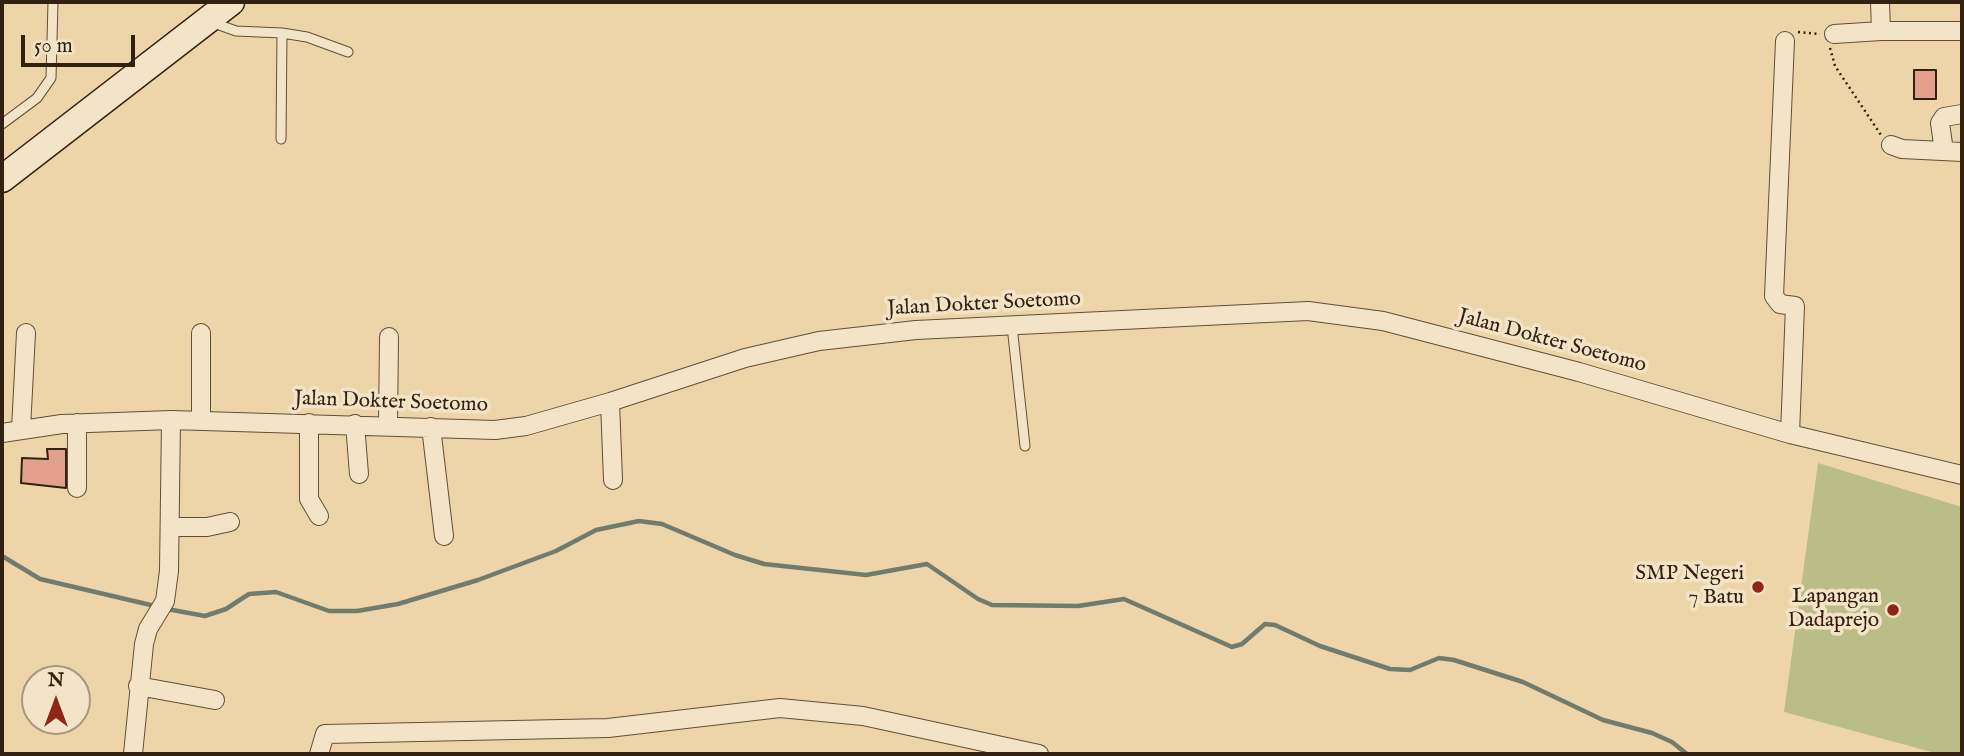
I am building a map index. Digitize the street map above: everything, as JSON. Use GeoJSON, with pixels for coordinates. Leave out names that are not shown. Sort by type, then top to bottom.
{"type":"FeatureCollection","features":[{"type":"Feature","properties":{"kind":"main road"},"geometry":{"type":"LineString","coordinates":[[2,178],[231,2]]}},
{"type":"Feature","properties":{"kind":"street"},"geometry":{"type":"LineString","coordinates":[[1880,2],[1881,31]]}},
{"type":"Feature","properties":{"kind":"street"},"geometry":{"type":"LineString","coordinates":[[1831,38],[1881,31],[1962,31]]}},
{"type":"Feature","properties":{"kind":"street"},"geometry":{"type":"LineString","coordinates":[[1785,41],[1774,296],[1780,304],[1795,306],[1790,434]]}},
{"type":"Feature","properties":{"kind":"street"},"geometry":{"type":"LineString","coordinates":[[1891,145],[1902,149],[1953,151],[1940,123],[1944,117],[1962,114]]}},
{"type":"Feature","properties":{"kind":"street","name":"Jalan Dokter Soetomo"},"geometry":{"type":"LineString","coordinates":[[2,433],[77,423],[172,419],[495,430],[526,426],[745,358],[800,344],[916,330],[1295,312],[1353,315],[1580,372],[1790,434],[1962,475]]}},
{"type":"Feature","properties":{"kind":"street"},"geometry":{"type":"LineString","coordinates":[[20,429],[26,333]]}},
{"type":"Feature","properties":{"kind":"street"},"geometry":{"type":"LineString","coordinates":[[201,333],[201,419]]}},
{"type":"Feature","properties":{"kind":"street"},"geometry":{"type":"LineString","coordinates":[[388,425],[389,337]]}},
{"type":"Feature","properties":{"kind":"street"},"geometry":{"type":"LineString","coordinates":[[610,402],[613,480]]}},
{"type":"Feature","properties":{"kind":"street"},"geometry":{"type":"LineString","coordinates":[[133,754],[138,686],[148,629],[162,607],[169,571],[172,419]]}},
{"type":"Feature","properties":{"kind":"street"},"geometry":{"type":"LineString","coordinates":[[309,422],[309,499],[319,516]]}},
{"type":"Feature","properties":{"kind":"street"},"geometry":{"type":"LineString","coordinates":[[77,423],[77,488]]}},
{"type":"Feature","properties":{"kind":"street"},"geometry":{"type":"LineString","coordinates":[[355,424],[359,474]]}},
{"type":"Feature","properties":{"kind":"street"},"geometry":{"type":"LineString","coordinates":[[431,426],[444,536]]}},
{"type":"Feature","properties":{"kind":"street"},"geometry":{"type":"LineString","coordinates":[[170,527],[207,527],[230,522]]}},
{"type":"Feature","properties":{"kind":"street"},"geometry":{"type":"LineString","coordinates":[[138,686],[215,700]]}},
{"type":"Feature","properties":{"kind":"street"},"geometry":{"type":"LineString","coordinates":[[319,754],[325,734],[608,727],[780,708],[863,716],[1039,754]]}},
{"type":"Feature","properties":{"kind":"lane"},"geometry":{"type":"LineString","coordinates":[[2,124],[37,99],[51,78],[53,2]]}},
{"type":"Feature","properties":{"kind":"lane"},"geometry":{"type":"LineString","coordinates":[[206,19],[236,32],[282,33],[348,51]]}},
{"type":"Feature","properties":{"kind":"lane"},"geometry":{"type":"LineString","coordinates":[[281,139],[282,33]]}},
{"type":"Feature","properties":{"kind":"lane"},"geometry":{"type":"LineString","coordinates":[[1012,326],[1025,446]]}},
{"type":"Feature","properties":{"kind":"path"},"geometry":{"type":"LineString","coordinates":[[1785,41],[1791,33],[1831,38],[1835,66],[1877,131],[1891,145]]}},
{"type":"Feature","properties":{"kind":"green space","name":"Lapangan Dadaprejo"},"geometry":{"type":"Polygon","coordinates":[[[1818,463],[1962,507],[1962,754],[1939,754],[1784,712],[1818,463]]]}},
{"type":"Feature","properties":{"kind":"building"},"geometry":{"type":"Polygon","coordinates":[[[1914,70],[1936,70],[1936,99],[1914,99],[1914,70]]]}},
{"type":"Feature","properties":{"kind":"building"},"geometry":{"type":"Polygon","coordinates":[[[47,449],[66,449],[66,488],[21,483],[22,458],[48,459],[47,449]]]}},
{"type":"Feature","properties":{"kind":"waterway"},"geometry":{"type":"LineString","coordinates":[[167,609],[205,616],[226,609],[249,594],[276,592],[329,611],[357,611],[398,604],[478,580],[556,551],[596,530],[639,521],[662,524],[735,555],[764,564],[866,575],[927,564],[978,599],[992,605],[1078,606],[1124,599],[1232,647],[1242,644],[1265,624],[1275,625],[1320,646],[1390,669],[1410,670],[1439,658],[1454,660],[1523,682],[1603,720],[1652,733],[1672,742],[1687,754]]}},
{"type":"Feature","properties":{"kind":"waterway"},"geometry":{"type":"LineString","coordinates":[[2,556],[40,579],[155,606]]}},
{"type":"Feature","properties":{"kind":"place","name":"SMP Negeri 7 Batu"},"geometry":{"type":"Point","coordinates":[1758,587]}},
{"type":"Feature","properties":{"kind":"place","name":"Lapangan Dadaprejo"},"geometry":{"type":"Point","coordinates":[1893,610]}}]}
